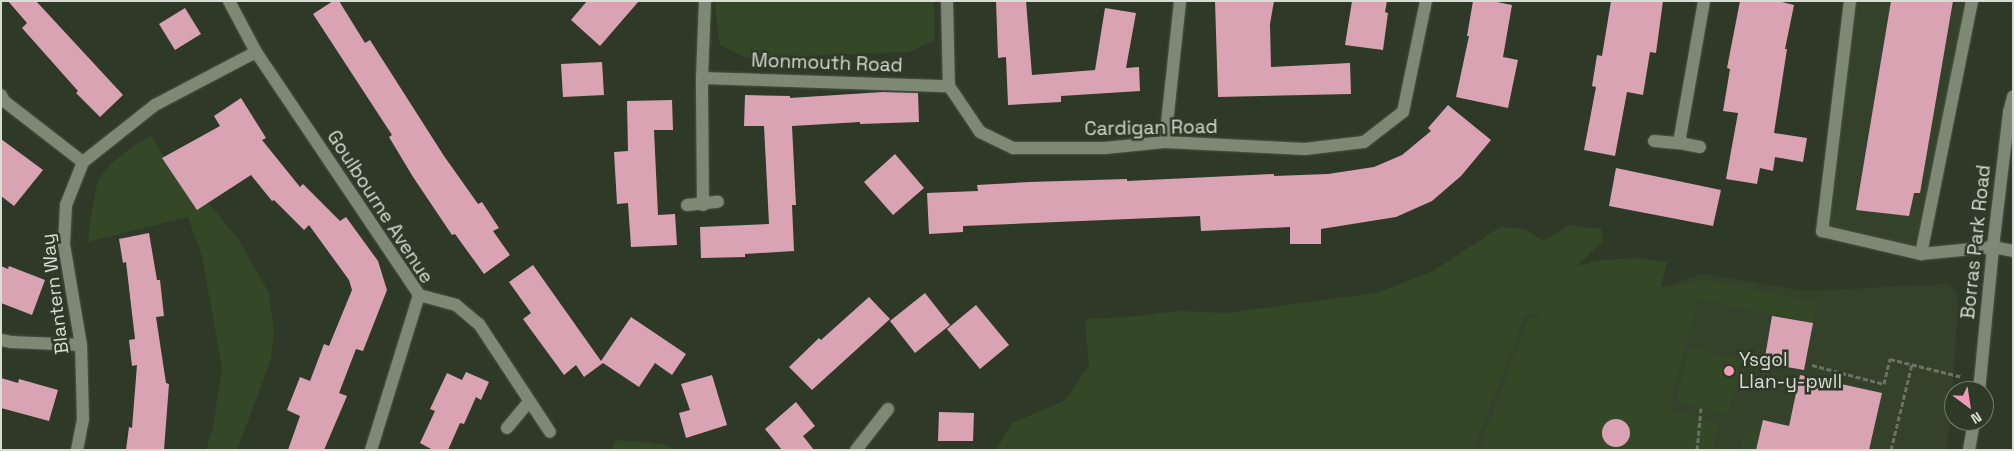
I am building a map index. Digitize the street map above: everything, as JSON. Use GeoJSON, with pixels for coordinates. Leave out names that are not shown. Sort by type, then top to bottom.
{"type":"FeatureCollection","features":[{"type":"Feature","properties":{"kind":"street","name":"Goulbourne Avenue"},"geometry":{"type":"LineString","coordinates":[[229,1],[256,52],[419,295],[371,450]]}},
{"type":"Feature","properties":{"kind":"street"},"geometry":{"type":"LineString","coordinates":[[703,205],[702,78],[705,1]]}},
{"type":"Feature","properties":{"kind":"street"},"geometry":{"type":"LineString","coordinates":[[947,1],[950,86]]}},
{"type":"Feature","properties":{"kind":"street"},"geometry":{"type":"LineString","coordinates":[[1165,142],[1180,1]]}},
{"type":"Feature","properties":{"kind":"street","name":"Cardigan Road"},"geometry":{"type":"LineString","coordinates":[[950,86],[980,132],[1013,148],[1105,148],[1165,142],[1305,149],[1364,142],[1403,112],[1426,1]]}},
{"type":"Feature","properties":{"kind":"street"},"geometry":{"type":"LineString","coordinates":[[1679,143],[1704,1]]}},
{"type":"Feature","properties":{"kind":"street"},"geometry":{"type":"LineString","coordinates":[[1850,1],[1822,231],[1921,254],[1993,247],[2013,251]]}},
{"type":"Feature","properties":{"kind":"street"},"geometry":{"type":"LineString","coordinates":[[1921,254],[1972,1]]}},
{"type":"Feature","properties":{"kind":"street"},"geometry":{"type":"LineString","coordinates":[[1,95],[4,101],[83,162],[155,105],[256,52]]}},
{"type":"Feature","properties":{"kind":"street","name":"Monmouth Road"},"geometry":{"type":"LineString","coordinates":[[702,78],[950,86]]}},
{"type":"Feature","properties":{"kind":"street","name":"Borras Park Road"},"geometry":{"type":"LineString","coordinates":[[1980,381],[1993,247],[2009,112],[2013,97]]}},
{"type":"Feature","properties":{"kind":"street"},"geometry":{"type":"LineString","coordinates":[[1654,141],[1700,147]]}},
{"type":"Feature","properties":{"kind":"street","name":"Blantern Way"},"geometry":{"type":"LineString","coordinates":[[76,450],[83,419],[81,345],[64,244],[66,205],[83,162]]}},
{"type":"Feature","properties":{"kind":"street"},"geometry":{"type":"LineString","coordinates":[[687,206],[718,202]]}},
{"type":"Feature","properties":{"kind":"street"},"geometry":{"type":"LineString","coordinates":[[419,295],[456,305],[479,324],[550,432]]}},
{"type":"Feature","properties":{"kind":"street"},"geometry":{"type":"LineString","coordinates":[[1,340],[81,345]]}},
{"type":"Feature","properties":{"kind":"street"},"geometry":{"type":"LineString","coordinates":[[507,428],[530,401]]}},
{"type":"Feature","properties":{"kind":"street"},"geometry":{"type":"LineString","coordinates":[[856,450],[888,409]]}},
{"type":"Feature","properties":{"kind":"street"},"geometry":{"type":"LineString","coordinates":[[1969,450],[1972,431]]}},
{"type":"Feature","properties":{"kind":"path"},"geometry":{"type":"LineString","coordinates":[[1812,366],[1884,384],[1890,359],[1965,381]]}},
{"type":"Feature","properties":{"kind":"path"},"geometry":{"type":"LineString","coordinates":[[1891,450],[1912,364]]}},
{"type":"Feature","properties":{"kind":"path"},"geometry":{"type":"LineString","coordinates":[[1697,450],[1701,408]]}},
{"type":"Feature","properties":{"kind":"shaded area"},"geometry":{"type":"Polygon","coordinates":[[[717,1],[934,1],[934,41],[908,52],[746,58],[720,45],[715,6],[717,1]]]}},
{"type":"Feature","properties":{"kind":"shaded area"},"geometry":{"type":"Polygon","coordinates":[[[1850,1],[1972,1],[1921,254],[1822,231],[1850,1]]]}},
{"type":"Feature","properties":{"kind":"shaded area"},"geometry":{"type":"Polygon","coordinates":[[[151,135],[170,168],[210,205],[238,239],[269,293],[274,333],[271,359],[237,450],[206,450],[213,427],[222,369],[203,260],[188,217],[88,242],[98,180],[111,164],[130,148],[151,135]]]}},
{"type":"Feature","properties":{"kind":"shaded area"},"geometry":{"type":"Polygon","coordinates":[[[1569,225],[1601,229],[1603,241],[1577,266],[1601,260],[1637,258],[1667,262],[1661,287],[1679,286],[1701,279],[1817,303],[1813,323],[1699,299],[1670,400],[1674,411],[1719,424],[1713,447],[1726,450],[1479,450],[1529,319],[1538,317],[1539,313],[1525,316],[1473,450],[996,450],[1012,423],[1066,400],[1089,365],[1085,319],[1128,317],[1179,311],[1226,313],[1377,293],[1433,271],[1500,227],[1525,229],[1543,241],[1569,225]]]}},
{"type":"Feature","properties":{"kind":"shaded area","name":"Ysgol Llan-y-pwll"},"geometry":{"type":"Polygon","coordinates":[[[1702,274],[1805,291],[1948,284],[1956,292],[1958,304],[1953,381],[1944,381],[1944,431],[1949,431],[1946,450],[1473,450],[1525,316],[1649,292],[1702,274]]]}},
{"type":"Feature","properties":{"kind":"shaded area"},"geometry":{"type":"Polygon","coordinates":[[[1690,347],[1742,360],[1728,415],[1676,401],[1690,347]]]}},
{"type":"Feature","properties":{"kind":"shaded area"},"geometry":{"type":"Polygon","coordinates":[[[1746,430],[1760,433],[1756,450],[1740,450],[1746,430]]]}},
{"type":"Feature","properties":{"kind":"shaded area"},"geometry":{"type":"Polygon","coordinates":[[[615,440],[665,444],[676,450],[612,450],[615,440]]]}},
{"type":"Feature","properties":{"kind":"building"},"geometry":{"type":"Polygon","coordinates":[[[8,1],[36,1],[123,95],[100,117],[76,93],[78,91],[22,28],[27,23],[8,1]]]}},
{"type":"Feature","properties":{"kind":"building"},"geometry":{"type":"Polygon","coordinates":[[[333,1],[339,1],[365,43],[370,40],[444,156],[478,204],[482,202],[499,228],[493,231],[510,255],[484,274],[455,234],[452,235],[413,177],[389,137],[392,135],[313,14],[333,1]]]}},
{"type":"Feature","properties":{"kind":"building"},"geometry":{"type":"Polygon","coordinates":[[[587,1],[639,1],[600,46],[571,20],[587,1]]]}},
{"type":"Feature","properties":{"kind":"building"},"geometry":{"type":"Polygon","coordinates":[[[996,1],[1026,1],[1032,75],[1095,70],[1105,8],[1136,13],[1126,68],[1139,67],[1140,91],[1061,96],[1061,102],[1008,105],[1006,57],[998,58],[996,1]]]}},
{"type":"Feature","properties":{"kind":"building"},"geometry":{"type":"Polygon","coordinates":[[[1215,1],[1274,1],[1270,24],[1271,67],[1350,63],[1351,94],[1218,97],[1215,1]]]}},
{"type":"Feature","properties":{"kind":"building"},"geometry":{"type":"Polygon","coordinates":[[[1352,1],[1387,1],[1385,12],[1388,13],[1383,50],[1345,45],[1352,1]]]}},
{"type":"Feature","properties":{"kind":"building"},"geometry":{"type":"Polygon","coordinates":[[[1473,1],[1492,1],[1512,5],[1503,57],[1518,60],[1508,108],[1456,97],[1469,36],[1467,36],[1473,1]]]}},
{"type":"Feature","properties":{"kind":"building"},"geometry":{"type":"Polygon","coordinates":[[[1611,1],[1663,1],[1656,53],[1650,52],[1643,95],[1627,92],[1615,156],[1584,150],[1596,87],[1592,86],[1597,55],[1602,56],[1611,1]]]}},
{"type":"Feature","properties":{"kind":"building"},"geometry":{"type":"Polygon","coordinates":[[[1740,1],[1778,1],[1794,5],[1785,49],[1787,49],[1774,133],[1807,138],[1803,162],[1775,157],[1773,171],[1760,168],[1757,184],[1726,179],[1738,113],[1723,111],[1730,69],[1727,68],[1740,1]]]}},
{"type":"Feature","properties":{"kind":"building"},"geometry":{"type":"Polygon","coordinates":[[[1891,1],[1953,1],[1920,193],[1914,193],[1909,216],[1856,210],[1891,1]]]}},
{"type":"Feature","properties":{"kind":"building"},"geometry":{"type":"Polygon","coordinates":[[[185,8],[201,34],[175,50],[159,24],[185,8]]]}},
{"type":"Feature","properties":{"kind":"building"},"geometry":{"type":"Polygon","coordinates":[[[602,62],[604,95],[563,97],[561,64],[602,62]]]}},
{"type":"Feature","properties":{"kind":"building"},"geometry":{"type":"Polygon","coordinates":[[[883,92],[918,93],[919,122],[860,124],[860,122],[792,126],[796,205],[792,205],[794,251],[745,254],[745,257],[701,258],[700,227],[769,224],[764,126],[744,126],[745,95],[790,96],[790,98],[883,92]]]}},
{"type":"Feature","properties":{"kind":"building"},"geometry":{"type":"Polygon","coordinates":[[[241,98],[266,138],[262,140],[300,187],[303,184],[340,221],[346,217],[378,261],[387,290],[363,351],[356,349],[339,393],[347,396],[324,450],[288,450],[300,416],[287,410],[300,377],[310,381],[324,344],[329,346],[352,290],[349,280],[309,225],[304,230],[274,200],[272,201],[251,175],[197,210],[162,158],[220,126],[214,116],[241,98]]]}},
{"type":"Feature","properties":{"kind":"building"},"geometry":{"type":"Polygon","coordinates":[[[672,100],[673,130],[654,130],[658,215],[675,214],[677,245],[631,247],[628,203],[617,204],[614,152],[628,151],[627,101],[672,100]]]}},
{"type":"Feature","properties":{"kind":"building"},"geometry":{"type":"Polygon","coordinates":[[[1448,105],[1491,140],[1461,176],[1432,201],[1396,217],[1321,229],[1321,244],[1290,244],[1290,227],[1201,231],[1200,216],[963,226],[963,232],[929,234],[927,193],[978,191],[977,185],[1127,179],[1127,181],[1274,174],[1274,176],[1328,174],[1374,167],[1402,155],[1431,131],[1428,128],[1448,105]]]}},
{"type":"Feature","properties":{"kind":"building"},"geometry":{"type":"Polygon","coordinates":[[[1,139],[43,170],[14,206],[1,196],[1,139]]]}},
{"type":"Feature","properties":{"kind":"building"},"geometry":{"type":"Polygon","coordinates":[[[895,154],[924,188],[893,215],[864,182],[895,154]]]}},
{"type":"Feature","properties":{"kind":"building"},"geometry":{"type":"Polygon","coordinates":[[[1616,168],[1721,190],[1713,226],[1609,206],[1616,168]]]}},
{"type":"Feature","properties":{"kind":"building"},"geometry":{"type":"Polygon","coordinates":[[[149,233],[157,280],[160,280],[164,316],[156,317],[166,383],[169,384],[164,450],[126,450],[129,427],[132,428],[137,365],[132,366],[129,340],[135,339],[126,262],[123,263],[119,239],[149,233]]]}},
{"type":"Feature","properties":{"kind":"building"},"geometry":{"type":"Polygon","coordinates":[[[533,265],[601,361],[631,317],[686,354],[672,375],[655,363],[639,387],[603,363],[584,377],[576,365],[564,375],[523,319],[531,313],[509,282],[533,265]]]}},
{"type":"Feature","properties":{"kind":"building"},"geometry":{"type":"Polygon","coordinates":[[[1,266],[8,269],[9,266],[45,280],[32,315],[1,303],[1,266]]]}},
{"type":"Feature","properties":{"kind":"building"},"geometry":{"type":"Polygon","coordinates":[[[925,293],[950,325],[915,353],[890,321],[925,293]]]}},
{"type":"Feature","properties":{"kind":"building"},"geometry":{"type":"Polygon","coordinates":[[[869,297],[890,319],[812,390],[789,367],[819,338],[821,340],[869,297]]]}},
{"type":"Feature","properties":{"kind":"building"},"geometry":{"type":"Polygon","coordinates":[[[976,305],[1009,345],[980,369],[947,329],[976,305]]]}},
{"type":"Feature","properties":{"kind":"building"},"geometry":{"type":"Polygon","coordinates":[[[1772,316],[1813,323],[1804,370],[1764,363],[1772,316]]]}},
{"type":"Feature","properties":{"kind":"building"},"geometry":{"type":"Polygon","coordinates":[[[466,372],[489,382],[481,400],[476,397],[464,424],[460,423],[448,450],[433,450],[420,443],[435,411],[430,409],[447,373],[462,380],[466,372]]]}},
{"type":"Feature","properties":{"kind":"building"},"geometry":{"type":"Polygon","coordinates":[[[712,375],[727,425],[686,438],[679,413],[690,410],[681,384],[712,375]]]}},
{"type":"Feature","properties":{"kind":"building","name":"Ysgol Llan-y-pwll"},"geometry":{"type":"Polygon","coordinates":[[[1800,375],[1882,393],[1869,450],[1756,450],[1763,420],[1789,426],[1800,375]]]}},
{"type":"Feature","properties":{"kind":"building"},"geometry":{"type":"Polygon","coordinates":[[[1,378],[18,383],[19,379],[58,390],[49,421],[1,408],[1,378]]]}},
{"type":"Feature","properties":{"kind":"building"},"geometry":{"type":"Polygon","coordinates":[[[796,402],[815,426],[803,436],[814,450],[782,450],[765,429],[796,402]]]}},
{"type":"Feature","properties":{"kind":"building"},"geometry":{"type":"Polygon","coordinates":[[[939,412],[974,413],[973,441],[938,441],[939,412]]]}},
{"type":"Feature","properties":{"kind":"building"},"geometry":{"type":"Polygon","coordinates":[[[1616,419],[1626,423],[1630,433],[1626,443],[1616,447],[1606,443],[1602,433],[1606,423],[1616,419]]]}},
{"type":"Feature","properties":{"kind":"place","name":"Ysgol Llan-y-pwll"},"geometry":{"type":"Point","coordinates":[1729,371]}}]}
